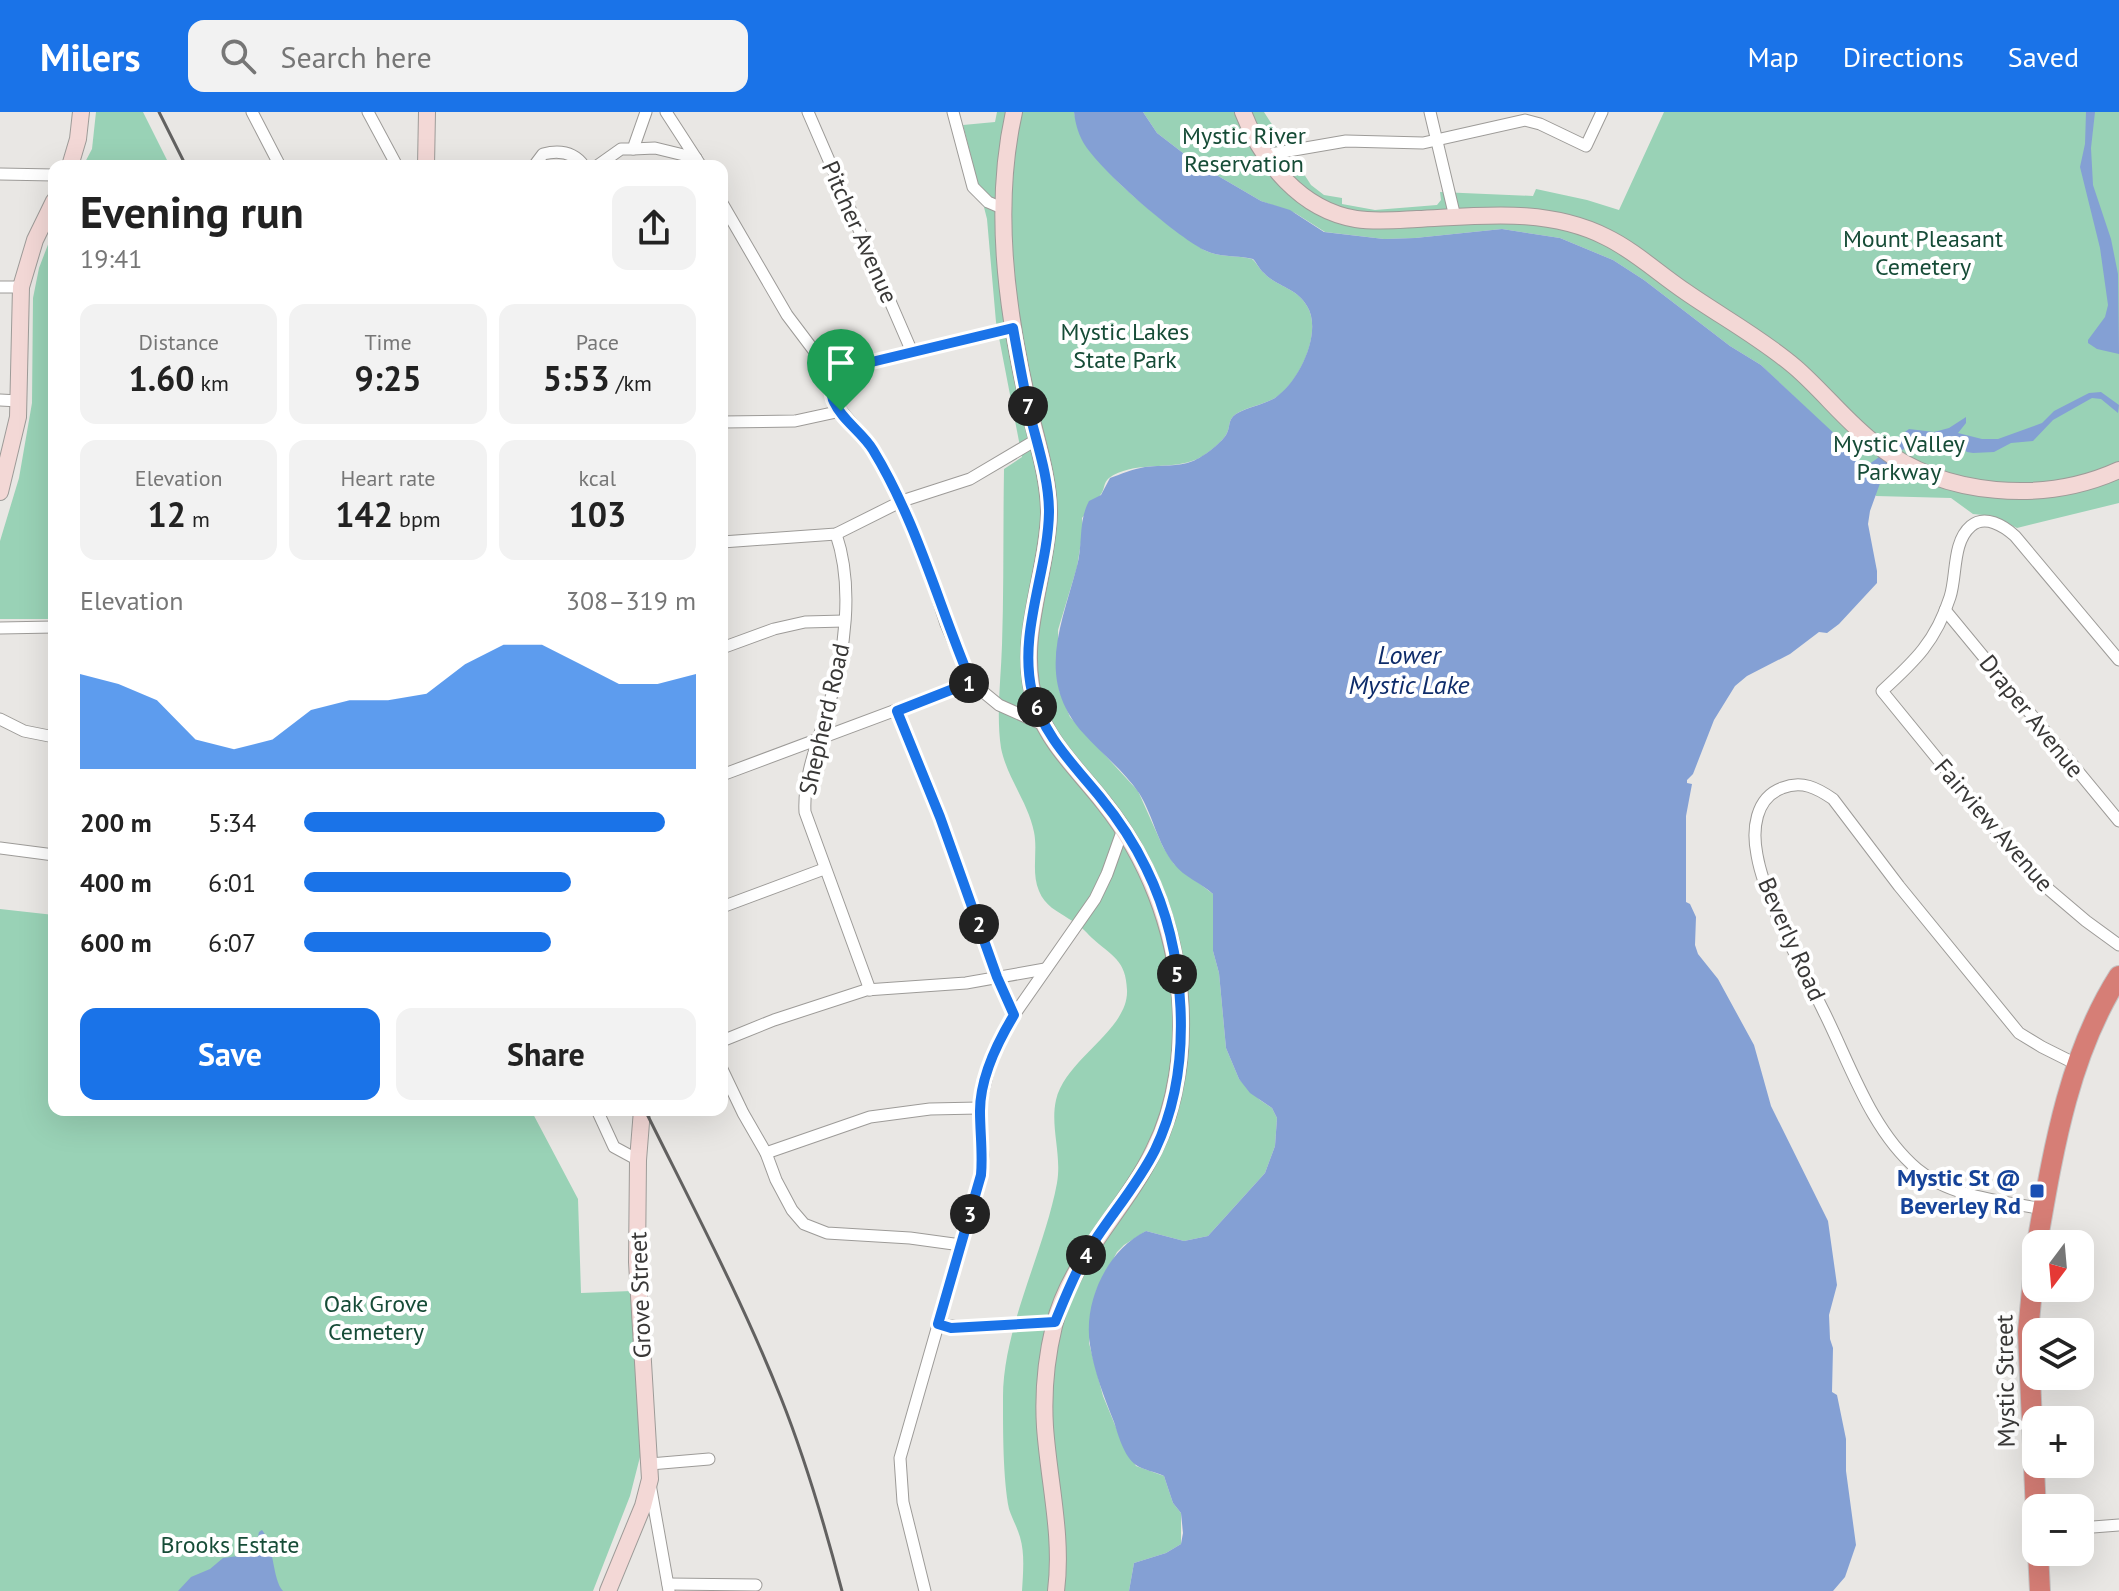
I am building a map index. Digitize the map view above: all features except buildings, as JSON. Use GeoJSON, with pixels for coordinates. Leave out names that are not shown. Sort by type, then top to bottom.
{"type":"FeatureCollection","features":[{"type":"Feature","properties":{"kind":"highway","name":"Mystic Street"},"geometry":{"type":"LineString","coordinates":[[2039,1230],[2076,1064],[2103,1003],[2119,976]]}},
{"type":"Feature","properties":{"kind":"highway","name":"Mystic Street"},"geometry":{"type":"LineString","coordinates":[[2031,1302],[2028,1332],[2035,1494]]}},
{"type":"Feature","properties":{"kind":"highway"},"geometry":{"type":"LineString","coordinates":[[2039,1566],[2040,1591]]}},
{"type":"Feature","properties":{"kind":"main road"},"geometry":{"type":"LineString","coordinates":[[72,160],[81,112]]}},
{"type":"Feature","properties":{"kind":"main road"},"geometry":{"type":"LineString","coordinates":[[426,160],[427,112]]}},
{"type":"Feature","properties":{"kind":"main road"},"geometry":{"type":"LineString","coordinates":[[1014,112],[1004,168],[1002,208],[1013,328],[1046,478],[1049,509],[1033,614],[1029,664],[1033,695],[1044,725],[1058,747],[1123,829],[1146,868],[1172,948],[1181,1010],[1177,1068],[1166,1120],[1155,1149],[1084,1257],[1055,1322],[1047,1361],[1044,1404],[1059,1540],[1056,1591]]}},
{"type":"Feature","properties":{"kind":"main road"},"geometry":{"type":"LineString","coordinates":[[1243,112],[1265,155],[1297,190],[1315,204],[1335,213],[1370,220],[1518,215],[1552,219],[1586,228],[1614,241],[1778,354],[1880,448],[1901,461],[1949,481],[2009,491],[2072,485],[2119,470]]}},
{"type":"Feature","properties":{"kind":"main road"},"geometry":{"type":"LineString","coordinates":[[0,492],[16,432],[21,287],[35,240],[48,213]]}},
{"type":"Feature","properties":{"kind":"main road","name":"Grove Street"},"geometry":{"type":"LineString","coordinates":[[608,1591],[643,1506],[650,1472],[637,1262],[638,1160],[642,1116]]}},
{"type":"Feature","properties":{"kind":"street"},"geometry":{"type":"LineString","coordinates":[[252,112],[277,160]]}},
{"type":"Feature","properties":{"kind":"street"},"geometry":{"type":"LineString","coordinates":[[368,112],[394,160]]}},
{"type":"Feature","properties":{"kind":"street"},"geometry":{"type":"LineString","coordinates":[[633,149],[646,112]]}},
{"type":"Feature","properties":{"kind":"street"},"geometry":{"type":"LineString","coordinates":[[666,112],[697,160]]}},
{"type":"Feature","properties":{"kind":"street","name":"Pitcher Avenue"},"geometry":{"type":"LineString","coordinates":[[808,112],[912,352]]}},
{"type":"Feature","properties":{"kind":"street"},"geometry":{"type":"LineString","coordinates":[[953,112],[973,187],[988,202],[1002,208]]}},
{"type":"Feature","properties":{"kind":"street"},"geometry":{"type":"LineString","coordinates":[[1430,112],[1455,217]]}},
{"type":"Feature","properties":{"kind":"street"},"geometry":{"type":"LineString","coordinates":[[1265,155],[1346,141],[1412,144],[1437,141],[1525,120],[1586,146],[1602,112]]}},
{"type":"Feature","properties":{"kind":"street"},"geometry":{"type":"LineString","coordinates":[[605,160],[621,149],[655,148],[692,160]]}},
{"type":"Feature","properties":{"kind":"street"},"geometry":{"type":"LineString","coordinates":[[538,160],[543,154],[558,150],[580,160]]}},
{"type":"Feature","properties":{"kind":"street"},"geometry":{"type":"LineString","coordinates":[[0,174],[48,175]]}},
{"type":"Feature","properties":{"kind":"street"},"geometry":{"type":"LineString","coordinates":[[728,213],[787,315],[830,372],[833,401],[871,446],[902,501],[946,624],[971,682],[999,705],[1044,725]]}},
{"type":"Feature","properties":{"kind":"street"},"geometry":{"type":"LineString","coordinates":[[0,287],[21,287]]}},
{"type":"Feature","properties":{"kind":"street"},"geometry":{"type":"LineString","coordinates":[[830,372],[1013,328]]}},
{"type":"Feature","properties":{"kind":"street"},"geometry":{"type":"LineString","coordinates":[[0,400],[19,401]]}},
{"type":"Feature","properties":{"kind":"street"},"geometry":{"type":"LineString","coordinates":[[728,422],[795,421],[841,411]]}},
{"type":"Feature","properties":{"kind":"street"},"geometry":{"type":"LineString","coordinates":[[728,542],[836,534],[902,501],[970,479],[1036,440]]}},
{"type":"Feature","properties":{"kind":"street"},"geometry":{"type":"LineString","coordinates":[[1945,610],[1964,534],[1974,524],[1994,522],[2015,536],[2119,660]]}},
{"type":"Feature","properties":{"kind":"street","name":"Shepherd Road"},"geometry":{"type":"LineString","coordinates":[[836,534],[845,574],[842,660],[807,784],[805,812],[870,990]]}},
{"type":"Feature","properties":{"kind":"street","name":"Fairview Avenue"},"geometry":{"type":"LineString","coordinates":[[1945,610],[1923,653],[1882,691],[2033,876],[2119,945]]}},
{"type":"Feature","properties":{"kind":"street","name":"Draper Avenue"},"geometry":{"type":"LineString","coordinates":[[1945,610],[2119,821]]}},
{"type":"Feature","properties":{"kind":"street"},"geometry":{"type":"LineString","coordinates":[[728,646],[774,629],[805,622],[844,621]]}},
{"type":"Feature","properties":{"kind":"street"},"geometry":{"type":"LineString","coordinates":[[0,628],[48,627]]}},
{"type":"Feature","properties":{"kind":"street"},"geometry":{"type":"LineString","coordinates":[[728,773],[971,682]]}},
{"type":"Feature","properties":{"kind":"street"},"geometry":{"type":"LineString","coordinates":[[897,711],[1014,1015]]}},
{"type":"Feature","properties":{"kind":"street"},"geometry":{"type":"LineString","coordinates":[[0,719],[24,731],[48,736]]}},
{"type":"Feature","properties":{"kind":"street","name":"Beverly Road"},"geometry":{"type":"LineString","coordinates":[[2043,1209],[1968,1194],[1940,1184],[1917,1169],[1897,1148],[1874,1113],[1768,891],[1757,856],[1756,818],[1774,791],[1789,785],[1805,785],[1833,799],[1899,886],[2019,1033],[2076,1064]]}},
{"type":"Feature","properties":{"kind":"street"},"geometry":{"type":"LineString","coordinates":[[925,1591],[903,1502],[900,1458],[981,1175],[983,1155],[979,1108],[992,1056],[1014,1015],[1095,899],[1123,829]]}},
{"type":"Feature","properties":{"kind":"street"},"geometry":{"type":"LineString","coordinates":[[0,848],[48,854]]}},
{"type":"Feature","properties":{"kind":"street"},"geometry":{"type":"LineString","coordinates":[[728,905],[824,869]]}},
{"type":"Feature","properties":{"kind":"street"},"geometry":{"type":"LineString","coordinates":[[728,1039],[774,1020],[870,990],[966,983],[1045,969]]}},
{"type":"Feature","properties":{"kind":"street"},"geometry":{"type":"LineString","coordinates":[[728,1082],[766,1153],[781,1190],[804,1224],[827,1233],[910,1238],[961,1245]]}},
{"type":"Feature","properties":{"kind":"street"},"geometry":{"type":"LineString","coordinates":[[766,1153],[870,1117],[930,1109],[979,1108]]}},
{"type":"Feature","properties":{"kind":"street"},"geometry":{"type":"LineString","coordinates":[[600,1116],[614,1147],[638,1160]]}},
{"type":"Feature","properties":{"kind":"street"},"geometry":{"type":"LineString","coordinates":[[938,1324],[951,1328],[976,1328],[1055,1322]]}},
{"type":"Feature","properties":{"kind":"street"},"geometry":{"type":"LineString","coordinates":[[650,1472],[709,1459]]}},
{"type":"Feature","properties":{"kind":"street","name":"Grove Street"},"geometry":{"type":"LineString","coordinates":[[650,1472],[669,1588]]}},
{"type":"Feature","properties":{"kind":"street"},"geometry":{"type":"LineString","coordinates":[[2094,1527],[2119,1525]]}},
{"type":"Feature","properties":{"kind":"street"},"geometry":{"type":"LineString","coordinates":[[669,1588],[756,1585]]}},
{"type":"Feature","properties":{"kind":"green space"},"geometry":{"type":"Polygon","coordinates":[[[96,112],[143,112],[167,160],[86,160],[92,149],[96,112]]]}},
{"type":"Feature","properties":{"kind":"green space","name":"Mystic Lakes State Park"},"geometry":{"type":"Polygon","coordinates":[[[997,112],[1074,112],[1079,130],[1089,147],[1102,165],[1135,197],[1204,250],[1252,259],[1269,278],[1303,300],[1311,317],[1310,343],[1292,381],[1275,398],[1233,416],[1226,435],[1211,450],[1182,464],[1129,469],[1107,480],[1101,494],[1082,518],[1077,567],[1058,630],[1059,690],[1070,717],[1138,791],[1174,864],[1213,894],[1213,951],[1219,973],[1226,1048],[1239,1079],[1272,1108],[1277,1118],[1275,1146],[1265,1173],[1208,1236],[1184,1241],[1146,1231],[1117,1252],[1096,1291],[1089,1343],[1103,1396],[1122,1442],[1136,1466],[1164,1476],[1173,1503],[1181,1513],[1181,1544],[1166,1553],[1134,1563],[1129,1591],[1022,1591],[1022,1543],[1009,1509],[1006,1484],[1004,1373],[1016,1319],[1057,1183],[1056,1100],[1072,1071],[1118,1018],[1127,990],[1124,972],[1117,960],[1079,925],[1052,908],[1042,896],[1035,876],[1035,839],[1031,821],[1001,748],[999,709],[1004,469],[1022,457],[996,322],[987,219],[963,125],[995,122],[997,112]]]}},
{"type":"Feature","properties":{"kind":"green space"},"geometry":{"type":"Polygon","coordinates":[[[1143,112],[1264,112],[1311,185],[1324,195],[1342,198],[1342,204],[1375,210],[1437,205],[1441,200],[1440,192],[1533,196],[1536,189],[1619,210],[1664,112],[2119,112],[2119,503],[2017,528],[1993,516],[1973,514],[1951,498],[1876,496],[1849,449],[1761,365],[1730,346],[1613,260],[1560,238],[1502,229],[1384,239],[1325,232],[1295,213],[1261,201],[1196,163],[1157,133],[1143,112]]]}},
{"type":"Feature","properties":{"kind":"green space"},"geometry":{"type":"Polygon","coordinates":[[[48,245],[48,619],[0,619],[0,541],[19,478],[32,403],[33,298],[48,245]]]}},
{"type":"Feature","properties":{"kind":"green space","name":"Oak Grove Cemetery"},"geometry":{"type":"Polygon","coordinates":[[[0,909],[48,914],[48,1116],[534,1116],[578,1199],[581,1293],[631,1291],[641,1453],[630,1496],[593,1591],[0,1591],[0,909]]]}},
{"type":"Feature","properties":{"kind":"water","name":"Lower Mystic Lake"},"geometry":{"type":"Polygon","coordinates":[[[1074,112],[1143,112],[1157,133],[1196,163],[1261,201],[1290,210],[1324,232],[1384,239],[1502,229],[1560,238],[1613,260],[1730,346],[1761,365],[1838,437],[1861,466],[1879,457],[1909,429],[1934,432],[1949,428],[1966,417],[1966,423],[1958,433],[1998,439],[2042,423],[2054,411],[2089,393],[2101,392],[2119,405],[2118,413],[2101,399],[2092,398],[2053,420],[2033,441],[2011,443],[1994,452],[1967,452],[1953,442],[1932,440],[1910,445],[1901,451],[1883,475],[1870,511],[1868,524],[1877,583],[1827,633],[1819,632],[1790,654],[1747,676],[1735,686],[1714,720],[1693,774],[1687,780],[1692,784],[1686,816],[1686,902],[1696,917],[1695,945],[1698,954],[1718,979],[1754,1045],[1771,1106],[1828,1221],[1837,1285],[1829,1315],[1833,1348],[1832,1392],[1837,1395],[1846,1439],[1846,1471],[1856,1545],[1845,1577],[1833,1591],[1129,1591],[1134,1563],[1166,1553],[1181,1544],[1181,1513],[1173,1503],[1164,1476],[1136,1465],[1122,1445],[1090,1345],[1090,1312],[1094,1295],[1109,1264],[1132,1240],[1146,1231],[1184,1241],[1208,1236],[1265,1173],[1275,1146],[1277,1118],[1272,1108],[1250,1093],[1239,1079],[1226,1048],[1219,973],[1213,951],[1213,894],[1174,864],[1139,793],[1069,714],[1060,694],[1056,673],[1059,632],[1079,558],[1083,517],[1089,501],[1101,495],[1110,478],[1145,467],[1187,463],[1211,450],[1226,435],[1233,416],[1284,391],[1306,356],[1312,329],[1311,317],[1303,300],[1269,278],[1253,259],[1204,250],[1175,231],[1121,185],[1083,142],[1074,112]]]}},
{"type":"Feature","properties":{"kind":"water"},"geometry":{"type":"Polygon","coordinates":[[[2086,112],[2095,112],[2091,148],[2093,185],[2111,239],[2118,274],[2119,354],[2097,349],[2088,343],[2105,317],[2108,305],[2100,248],[2080,167],[2085,144],[2086,112]]]}},
{"type":"Feature","properties":{"kind":"water"},"geometry":{"type":"Polygon","coordinates":[[[262,1530],[283,1591],[178,1591],[191,1577],[210,1569],[223,1558],[246,1555],[255,1549],[262,1530]]]}},
{"type":"Feature","properties":{"kind":"railway"},"geometry":{"type":"LineString","coordinates":[[159,112],[183,160]]}},
{"type":"Feature","properties":{"kind":"railway"},"geometry":{"type":"LineString","coordinates":[[648,1116],[766,1361],[799,1446],[842,1591]]}},
{"type":"Feature","properties":{"kind":"place","name":"Mystic St @ Beverley Rd"},"geometry":{"type":"Point","coordinates":[2037,1191]}},
{"type":"Feature","properties":{"kind":"route"},"geometry":{"type":"LineString","coordinates":[[1013,328],[1046,478],[1049,509],[1030,634],[1029,664],[1033,695],[1044,725],[1058,747],[1112,813],[1146,868],[1172,948],[1180,992],[1181,1033],[1176,1081],[1166,1120],[1147,1164],[1084,1257],[1055,1322],[965,1328],[938,1324],[981,1175],[983,1155],[979,1108],[992,1056],[1014,1015],[897,711],[971,682],[946,624],[902,501],[871,446],[841,411],[833,401],[830,372],[1013,328]]}},
{"type":"Feature","properties":{"kind":"park label","name":"Mystic River Reservation"},"geometry":{"type":"Point","coordinates":[1244,149]}},
{"type":"Feature","properties":{"kind":"park label","name":"Mount Pleasant Cemetery"},"geometry":{"type":"Point","coordinates":[1923,252]}},
{"type":"Feature","properties":{"kind":"park label","name":"Mystic Valley Parkway"},"geometry":{"type":"Point","coordinates":[1899,457]}},
{"type":"Feature","properties":{"kind":"park label","name":"Brooks Estate"},"geometry":{"type":"Point","coordinates":[230,1544]}}]}
